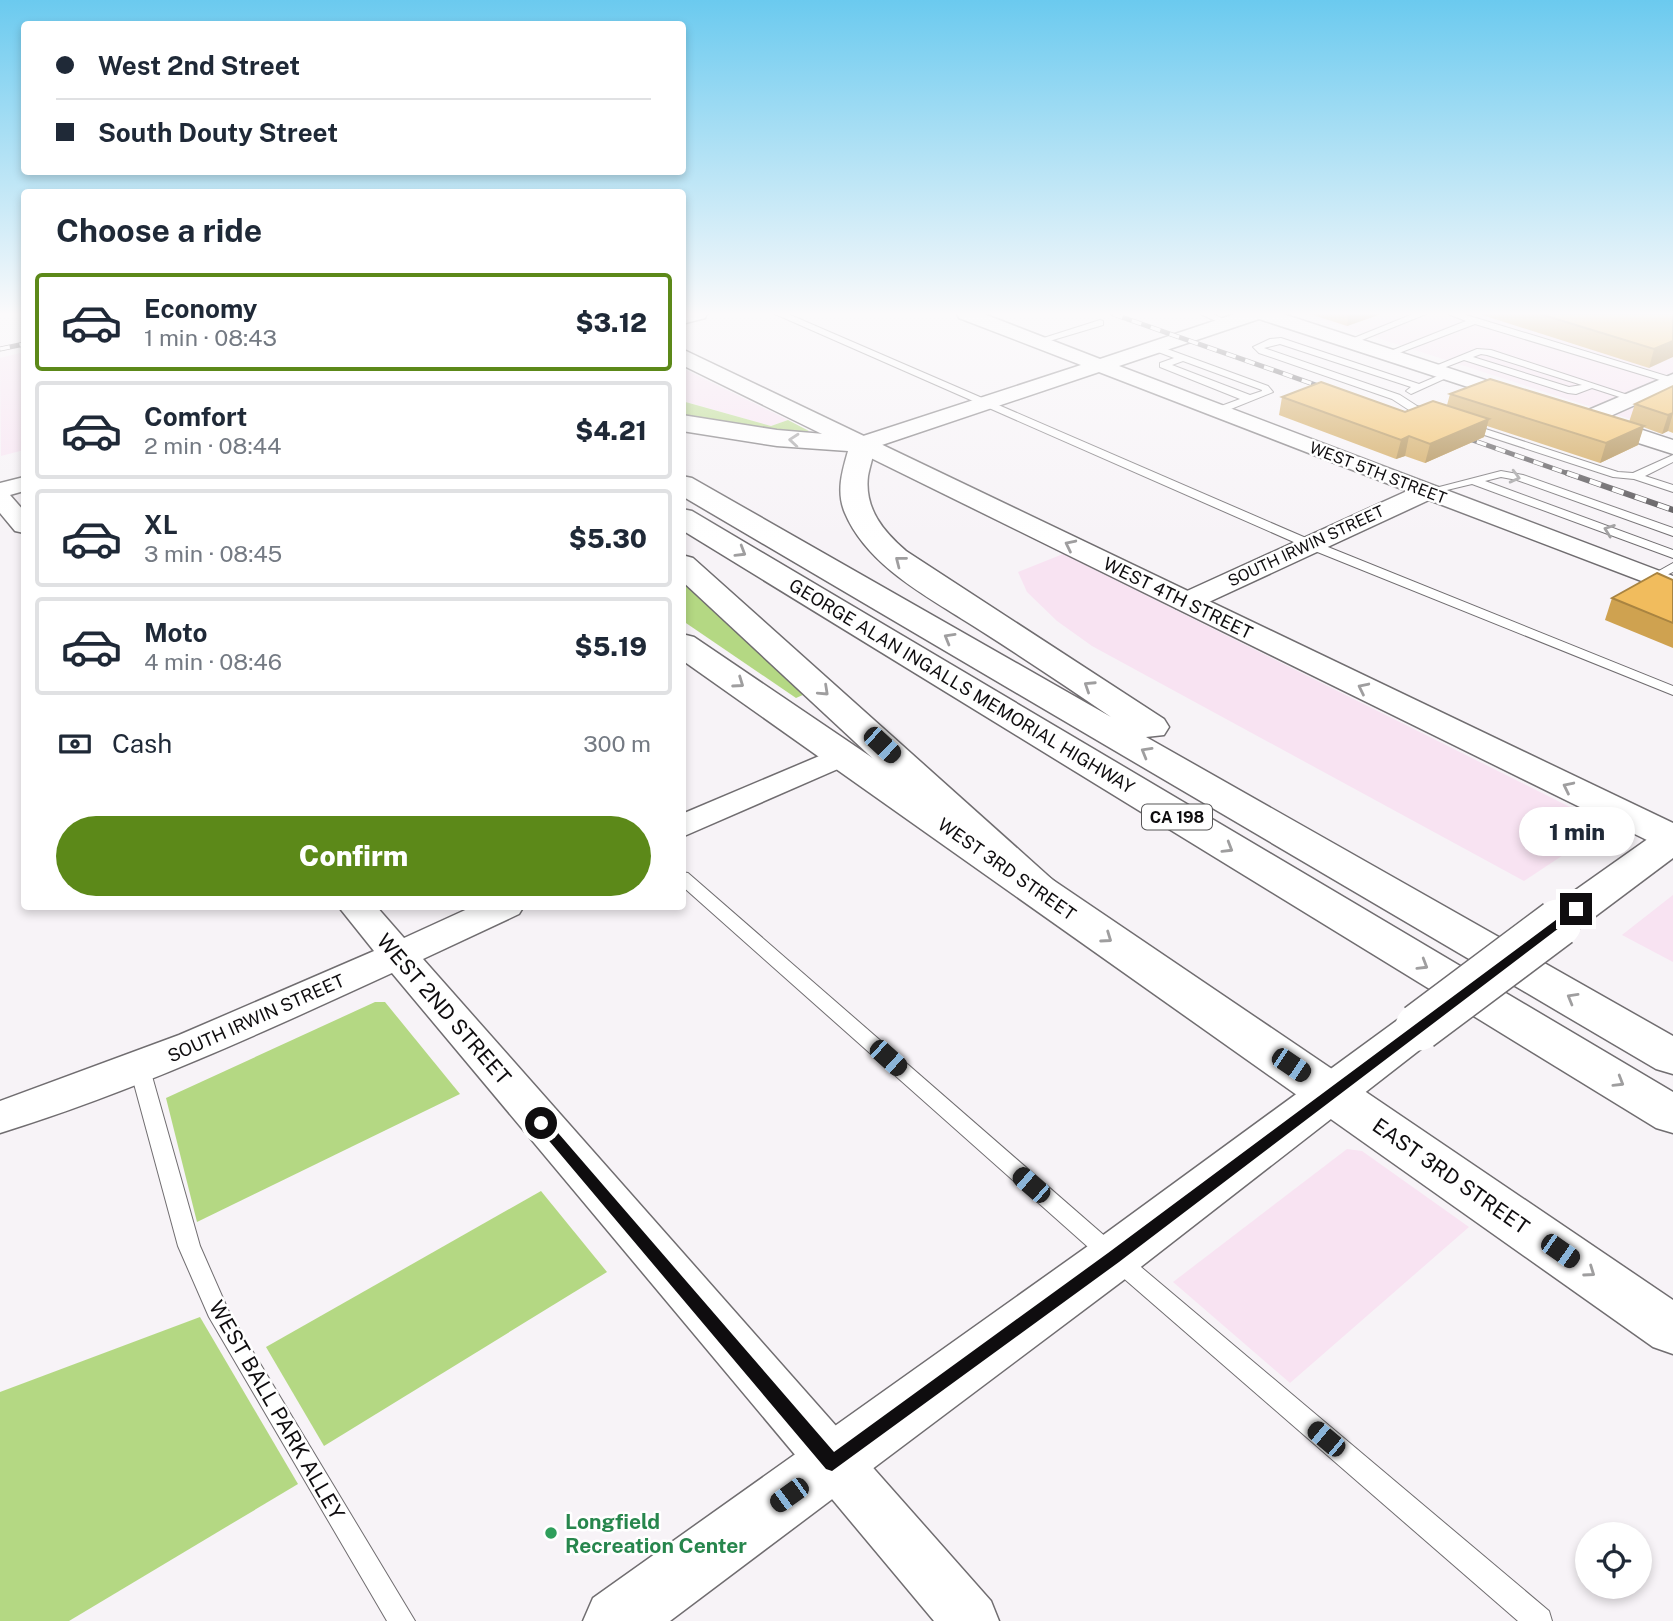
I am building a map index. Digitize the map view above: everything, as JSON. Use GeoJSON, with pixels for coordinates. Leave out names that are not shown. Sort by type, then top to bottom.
{"type":"FeatureCollection","features":[{"type":"Feature","properties":{"kind":"main road","name":"WEST 4TH STREET"},"geometry":{"type":"LineString","coordinates":[[751,390],[1673,839]]}},
{"type":"Feature","properties":{"kind":"main road"},"geometry":{"type":"LineString","coordinates":[[686,424],[778,438],[862,444],[853,485],[858,510],[871,533],[894,557],[1258,797],[1396,896]]}},
{"type":"Feature","properties":{"kind":"main road","name":"GEORGE ALAN INGALLS MEMORIAL HIGHWAY"},"geometry":{"type":"LineString","coordinates":[[686,486],[1673,1057]]}},
{"type":"Feature","properties":{"kind":"main road","name":"GEORGE ALAN INGALLS MEMORIAL HIGHWAY"},"geometry":{"type":"LineString","coordinates":[[686,519],[1673,1115]]}},
{"type":"Feature","properties":{"kind":"main road"},"geometry":{"type":"LineString","coordinates":[[686,568],[1040,891]]}},
{"type":"Feature","properties":{"kind":"main road","name":"WEST 3RD STREET"},"geometry":{"type":"LineString","coordinates":[[686,647],[1333,1093]]}},
{"type":"Feature","properties":{"kind":"main road"},"geometry":{"type":"LineString","coordinates":[[616,1621],[1114,1258],[1673,839]]}},
{"type":"Feature","properties":{"kind":"main road","name":"EAST 3RD STREET"},"geometry":{"type":"LineString","coordinates":[[1333,1093],[1673,1330]]}},
{"type":"Feature","properties":{"kind":"street"},"geometry":{"type":"LineString","coordinates":[[862,444],[1024,390]]}},
{"type":"Feature","properties":{"kind":"street","name":"WEST 5TH STREET"},"geometry":{"type":"LineString","coordinates":[[1161,390],[1426,492],[1667,576]]}},
{"type":"Feature","properties":{"kind":"street"},"geometry":{"type":"LineString","coordinates":[[1496,390],[1535,402]]}},
{"type":"Feature","properties":{"kind":"street"},"geometry":{"type":"LineString","coordinates":[[1628,390],[1578,416],[1673,447]]}},
{"type":"Feature","properties":{"kind":"street"},"geometry":{"type":"LineString","coordinates":[[0,490],[21,485]]}},
{"type":"Feature","properties":{"kind":"street","name":"SOUTH IRWIN STREET"},"geometry":{"type":"LineString","coordinates":[[1186,602],[1426,492]]}},
{"type":"Feature","properties":{"kind":"street"},"geometry":{"type":"LineString","coordinates":[[0,498],[21,522]]}},
{"type":"Feature","properties":{"kind":"street"},"geometry":{"type":"LineString","coordinates":[[686,825],[843,755]]}},
{"type":"Feature","properties":{"kind":"street","name":"WEST 2ND STREET"},"geometry":{"type":"LineString","coordinates":[[358,910],[832,1463],[971,1621]]}},
{"type":"Feature","properties":{"kind":"street","name":"SOUTH IRWIN STREET"},"geometry":{"type":"LineString","coordinates":[[0,1117],[140,1069],[497,910]]}},
{"type":"Feature","properties":{"kind":"lane"},"geometry":{"type":"LineString","coordinates":[[951,390],[1309,544],[1673,691]]}},
{"type":"Feature","properties":{"kind":"lane"},"geometry":{"type":"LineString","coordinates":[[1226,390],[1250,399]]}},
{"type":"Feature","properties":{"kind":"lane"},"geometry":{"type":"LineString","coordinates":[[1217,411],[1268,392],[1266,390]]}},
{"type":"Feature","properties":{"kind":"lane"},"geometry":{"type":"LineString","coordinates":[[1375,390],[1396,397],[1413,408],[1438,416]]}},
{"type":"Feature","properties":{"kind":"lane"},"geometry":{"type":"LineString","coordinates":[[1396,397],[1413,390]]}},
{"type":"Feature","properties":{"kind":"lane"},"geometry":{"type":"LineString","coordinates":[[1451,421],[1576,463],[1617,475],[1635,476],[1673,489]]}},
{"type":"Feature","properties":{"kind":"lane"},"geometry":{"type":"LineString","coordinates":[[1635,476],[1673,458]]}},
{"type":"Feature","properties":{"kind":"lane"},"geometry":{"type":"LineString","coordinates":[[1426,492],[1501,474],[1519,477],[1673,532]]}},
{"type":"Feature","properties":{"kind":"lane"},"geometry":{"type":"LineString","coordinates":[[1474,481],[1673,554]]}},
{"type":"Feature","properties":{"kind":"lane"},"geometry":{"type":"LineString","coordinates":[[686,881],[1114,1258],[1539,1621]]}},
{"type":"Feature","properties":{"kind":"lane","name":"WEST BALL PARK ALLEY"},"geometry":{"type":"LineString","coordinates":[[140,1069],[189,1247],[220,1317],[402,1621]]}},
{"type":"Feature","properties":{"kind":"shaded area"},"geometry":{"type":"Polygon","coordinates":[[[0,390],[21,390],[21,451],[1,456],[0,390]]]}},
{"type":"Feature","properties":{"kind":"shaded area"},"geometry":{"type":"Polygon","coordinates":[[[686,390],[726,390],[788,420],[771,426],[686,402],[686,390]]]}},
{"type":"Feature","properties":{"kind":"shaded area"},"geometry":{"type":"Polygon","coordinates":[[[1538,390],[1673,390],[1673,432],[1538,390]]]}},
{"type":"Feature","properties":{"kind":"shaded area"},"geometry":{"type":"Polygon","coordinates":[[[1063,554],[1594,819],[1598,832],[1524,881],[1092,646],[1057,621],[1027,592],[1018,572],[1063,554]]]}},
{"type":"Feature","properties":{"kind":"shaded area"},"geometry":{"type":"Polygon","coordinates":[[[1673,895],[1673,962],[1622,935],[1673,895]]]}},
{"type":"Feature","properties":{"kind":"shaded area"},"geometry":{"type":"Polygon","coordinates":[[[1347,1149],[1362,1151],[1469,1227],[1290,1383],[1173,1282],[1347,1149]]]}},
{"type":"Feature","properties":{"kind":"green space"},"geometry":{"type":"Polygon","coordinates":[[[686,402],[771,426],[788,420],[809,431],[804,434],[686,415],[686,402]]]}},
{"type":"Feature","properties":{"kind":"green space"},"geometry":{"type":"Polygon","coordinates":[[[686,585],[805,694],[796,698],[686,623],[686,585]]]}},
{"type":"Feature","properties":{"kind":"green space"},"geometry":{"type":"Polygon","coordinates":[[[375,1002],[385,1002],[460,1094],[197,1222],[166,1098],[375,1002]]]}},
{"type":"Feature","properties":{"kind":"green space"},"geometry":{"type":"Polygon","coordinates":[[[541,1191],[607,1272],[324,1446],[266,1347],[541,1191]]]}},
{"type":"Feature","properties":{"kind":"green space"},"geometry":{"type":"Polygon","coordinates":[[[200,1317],[298,1484],[69,1621],[0,1621],[0,1392],[200,1317]]]}},
{"type":"Feature","properties":{"kind":"building"},"geometry":{"type":"Polygon","coordinates":[[[1301,390],[1342,390],[1405,412],[1433,401],[1489,419],[1430,444],[1409,436],[1401,440],[1282,397],[1301,390]]]}},
{"type":"Feature","properties":{"kind":"building"},"geometry":{"type":"Polygon","coordinates":[[[1462,390],[1525,390],[1644,426],[1606,443],[1450,394],[1462,390]]]}},
{"type":"Feature","properties":{"kind":"building"},"geometry":{"type":"Polygon","coordinates":[[[1665,390],[1673,390],[1673,413],[1668,415],[1635,404],[1665,390]]]}},
{"type":"Feature","properties":{"kind":"building"},"geometry":{"type":"Polygon","coordinates":[[[1657,573],[1673,580],[1673,623],[1612,598],[1657,573]]]}},
{"type":"Feature","properties":{"kind":"railway"},"geometry":{"type":"LineString","coordinates":[[1329,390],[1333,391]]}},
{"type":"Feature","properties":{"kind":"railway"},"geometry":{"type":"LineString","coordinates":[[1458,435],[1572,475]]}},
{"type":"Feature","properties":{"kind":"railway"},"geometry":{"type":"LineString","coordinates":[[1567,473],[1673,510]]}},
{"type":"Feature","properties":{"kind":"place","name":"Longfield Recreation Center"},"geometry":{"type":"Point","coordinates":[551,1533]}},
{"type":"Feature","properties":{"kind":"route"},"geometry":{"type":"LineString","coordinates":[[541,1123],[832,1463],[1114,1258],[1576,909]]}}]}
